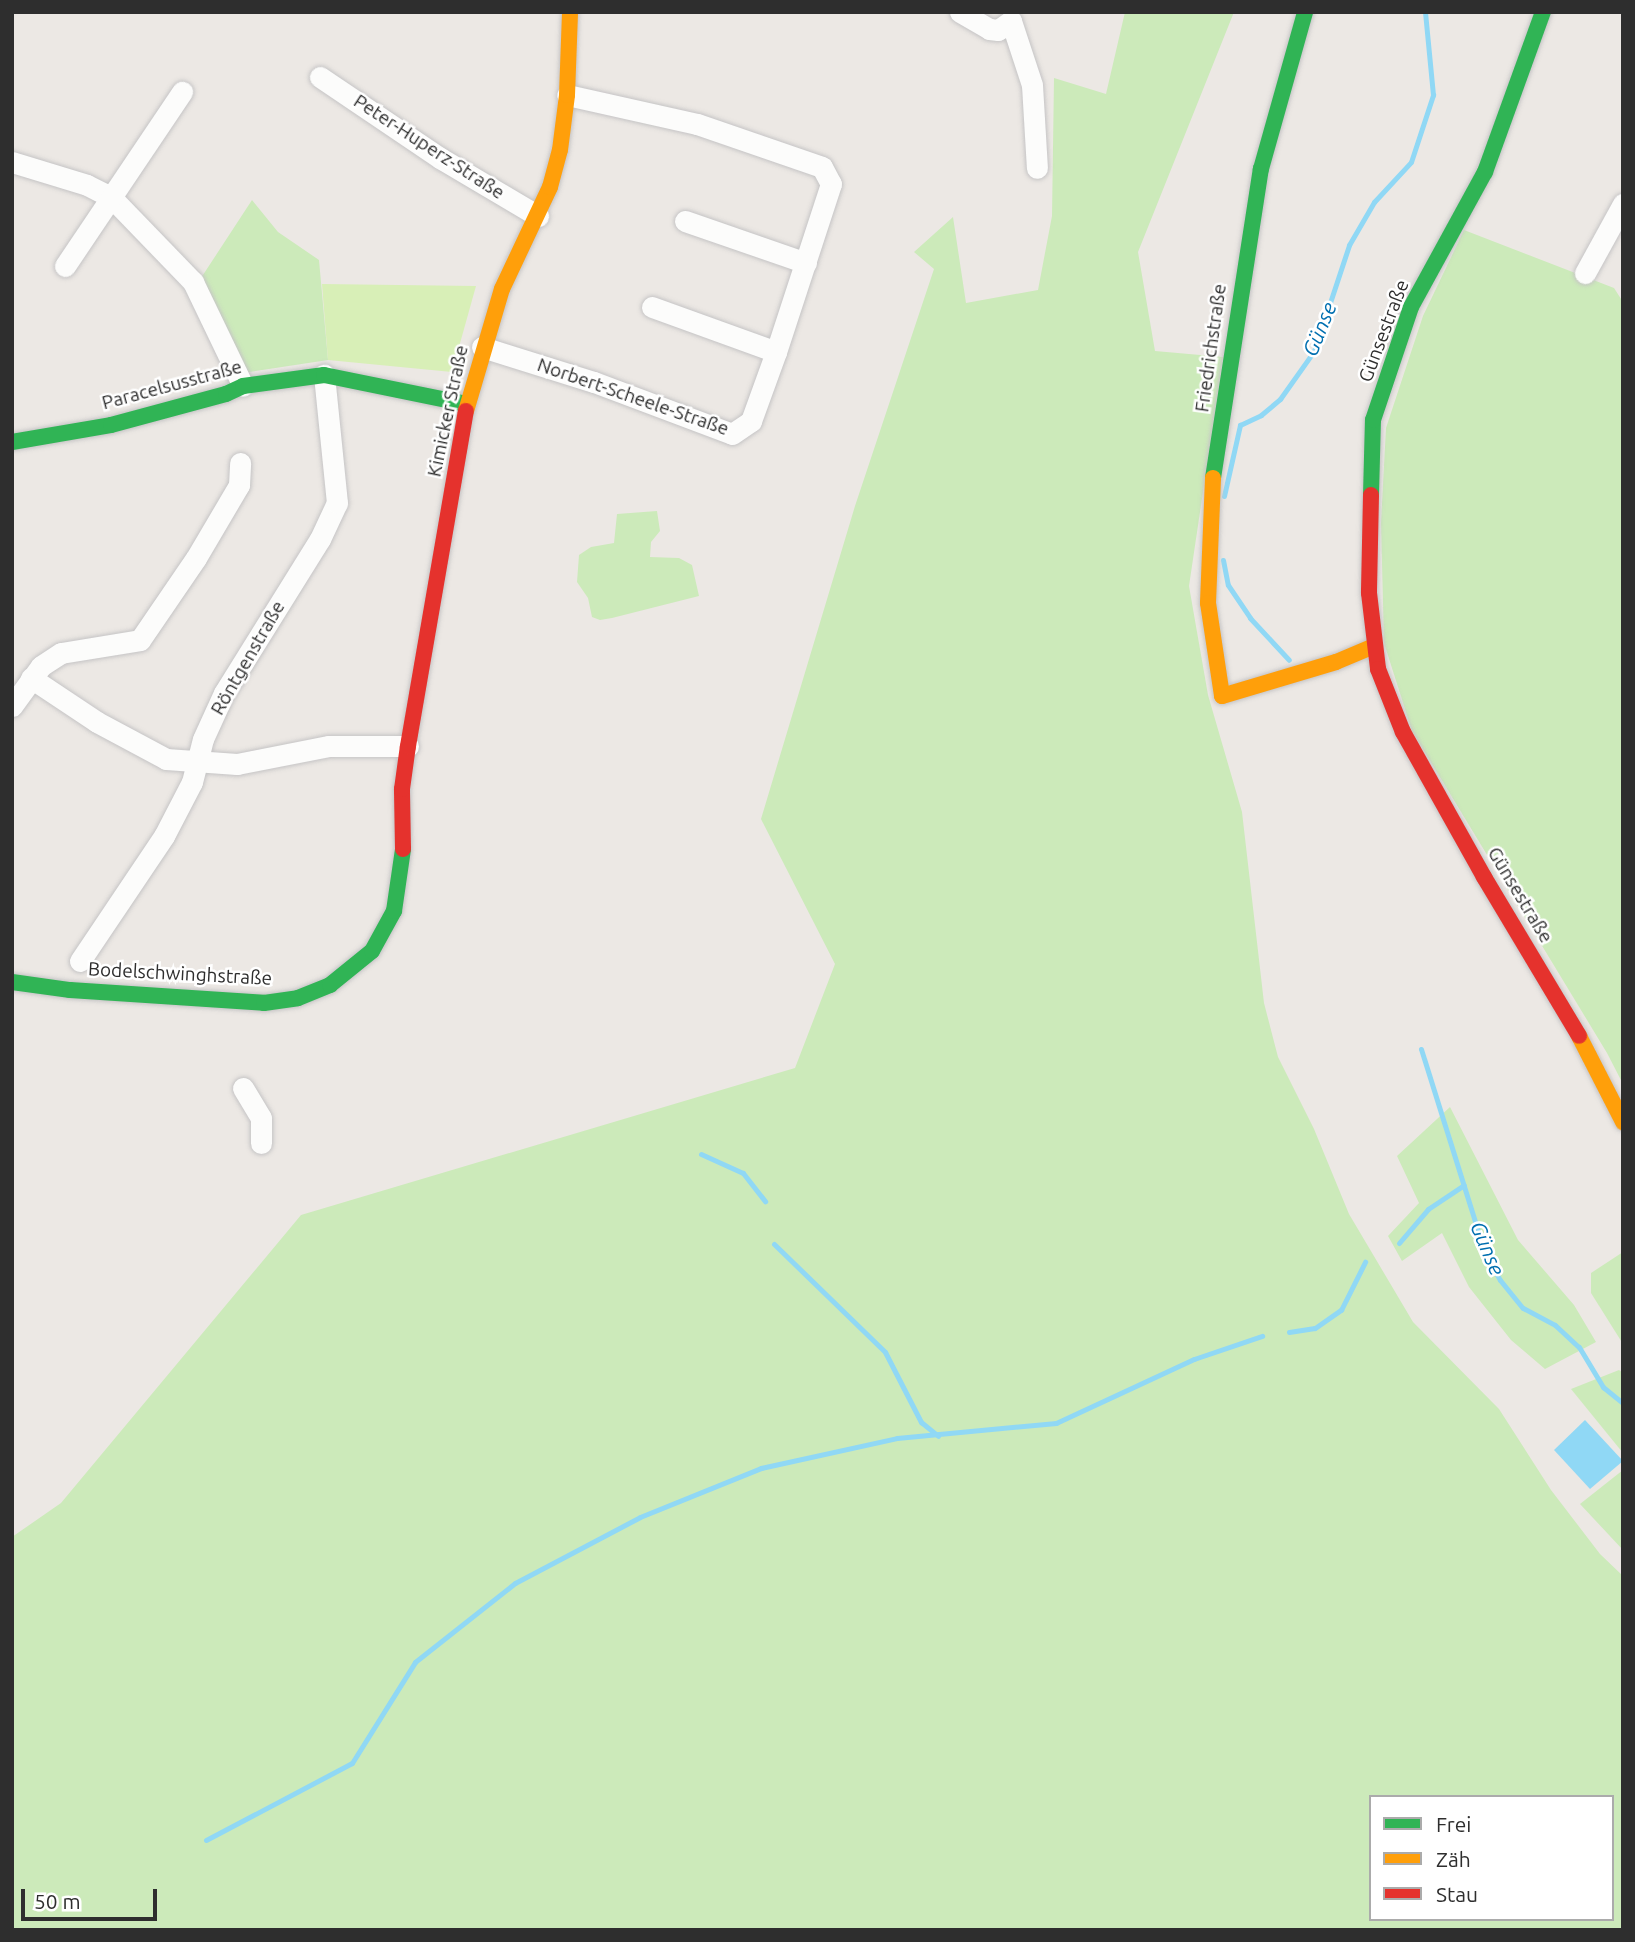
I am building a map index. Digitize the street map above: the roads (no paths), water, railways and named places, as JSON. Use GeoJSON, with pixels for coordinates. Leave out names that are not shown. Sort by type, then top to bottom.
{"type":"FeatureCollection","features":[{"type":"Feature","properties":{"kind":"street","name":"Kimicker Straße"},"geometry":{"type":"LineString","coordinates":[[408,746],[467,404],[482,347],[502,289],[538,216],[550,187],[560,150],[567,95],[570,12]]}},
{"type":"Feature","properties":{"kind":"street"},"geometry":{"type":"LineString","coordinates":[[960,12],[989,29],[998,30],[1012,17],[1032,85],[1037,168]]}},
{"type":"Feature","properties":{"kind":"street","name":"Friedrichstraße"},"geometry":{"type":"LineString","coordinates":[[1305,12],[1261,169],[1211,488],[1208,603],[1222,695],[1336,662],[1374,646]]}},
{"type":"Feature","properties":{"kind":"street","name":"Günsestraße"},"geometry":{"type":"LineString","coordinates":[[1543,12],[1485,172],[1412,307],[1373,420],[1369,593],[1378,669],[1403,732],[1484,877],[1598,1068],[1623,1122]]}},
{"type":"Feature","properties":{"kind":"street","name":"Peter-Huperz-Straße"},"geometry":{"type":"LineString","coordinates":[[320,77],[440,158],[538,216]]}},
{"type":"Feature","properties":{"kind":"street"},"geometry":{"type":"LineString","coordinates":[[65,266],[182,92]]}},
{"type":"Feature","properties":{"kind":"street","name":"Norbert-Scheele-Straße"},"geometry":{"type":"LineString","coordinates":[[482,347],[594,382],[732,434],[751,421],[776,352],[831,184],[822,167],[697,124],[567,95]]}},
{"type":"Feature","properties":{"kind":"street"},"geometry":{"type":"LineString","coordinates":[[12,162],[87,185],[112,198],[192,282],[243,386]]}},
{"type":"Feature","properties":{"kind":"street"},"geometry":{"type":"LineString","coordinates":[[1584,272],[1623,204]]}},
{"type":"Feature","properties":{"kind":"street"},"geometry":{"type":"LineString","coordinates":[[685,220],[806,263]]}},
{"type":"Feature","properties":{"kind":"street"},"geometry":{"type":"LineString","coordinates":[[652,307],[776,352]]}},
{"type":"Feature","properties":{"kind":"street","name":"Paracelsusstraße"},"geometry":{"type":"LineString","coordinates":[[12,442],[111,425],[226,394],[243,386],[324,375],[467,404]]}},
{"type":"Feature","properties":{"kind":"street","name":"Röntgenstraße"},"geometry":{"type":"LineString","coordinates":[[80,961],[164,836],[192,782],[203,739],[224,693],[320,539],[337,503],[324,375]]}},
{"type":"Feature","properties":{"kind":"street"},"geometry":{"type":"LineString","coordinates":[[12,706],[41,666],[61,653],[140,640],[195,558],[239,485],[240,463]]}},
{"type":"Feature","properties":{"kind":"street"},"geometry":{"type":"LineString","coordinates":[[31,678],[97,722],[166,759],[237,764],[329,746],[408,746]]}},
{"type":"Feature","properties":{"kind":"street","name":"Bodelschwinghstraße"},"geometry":{"type":"LineString","coordinates":[[12,982],[70,990],[264,1003],[298,998],[330,985],[372,951],[394,911],[403,864],[402,789],[408,746]]}},
{"type":"Feature","properties":{"kind":"street"},"geometry":{"type":"LineString","coordinates":[[243,1088],[261,1118],[261,1143]]}},
{"type":"Feature","properties":{"kind":"water"},"geometry":{"type":"Polygon","coordinates":[[[1585,1420],[1623,1461],[1590,1489],[1554,1450],[1585,1420]]]}},
{"type":"Feature","properties":{"kind":"waterway","name":"Günse"},"geometry":{"type":"LineString","coordinates":[[1224,496],[1240,425],[1261,415],[1280,399],[1314,351],[1349,245],[1374,202],[1411,162],[1433,95],[1425,12]]}},
{"type":"Feature","properties":{"kind":"waterway","name":"Günse"},"geometry":{"type":"LineString","coordinates":[[1223,560],[1228,585],[1250,618],[1289,660]]}},
{"type":"Feature","properties":{"kind":"waterway","name":"Günse"},"geometry":{"type":"LineString","coordinates":[[1421,1049],[1485,1253],[1500,1280],[1523,1308],[1555,1325],[1579,1347],[1603,1387],[1623,1403]]}},
{"type":"Feature","properties":{"kind":"waterway"},"geometry":{"type":"LineString","coordinates":[[701,1154],[743,1173],[765,1201]]}},
{"type":"Feature","properties":{"kind":"waterway"},"geometry":{"type":"LineString","coordinates":[[1399,1243],[1428,1209],[1464,1185]]}},
{"type":"Feature","properties":{"kind":"waterway"},"geometry":{"type":"LineString","coordinates":[[774,1244],[885,1352],[921,1422],[938,1436]]}},
{"type":"Feature","properties":{"kind":"waterway"},"geometry":{"type":"LineString","coordinates":[[1289,1332],[1315,1328],[1341,1310],[1365,1262]]}},
{"type":"Feature","properties":{"kind":"waterway"},"geometry":{"type":"LineString","coordinates":[[206,1840],[352,1763],[415,1662],[515,1583],[640,1517],[761,1468],[897,1438],[1056,1423],[1194,1359],[1262,1336]]}}]}
